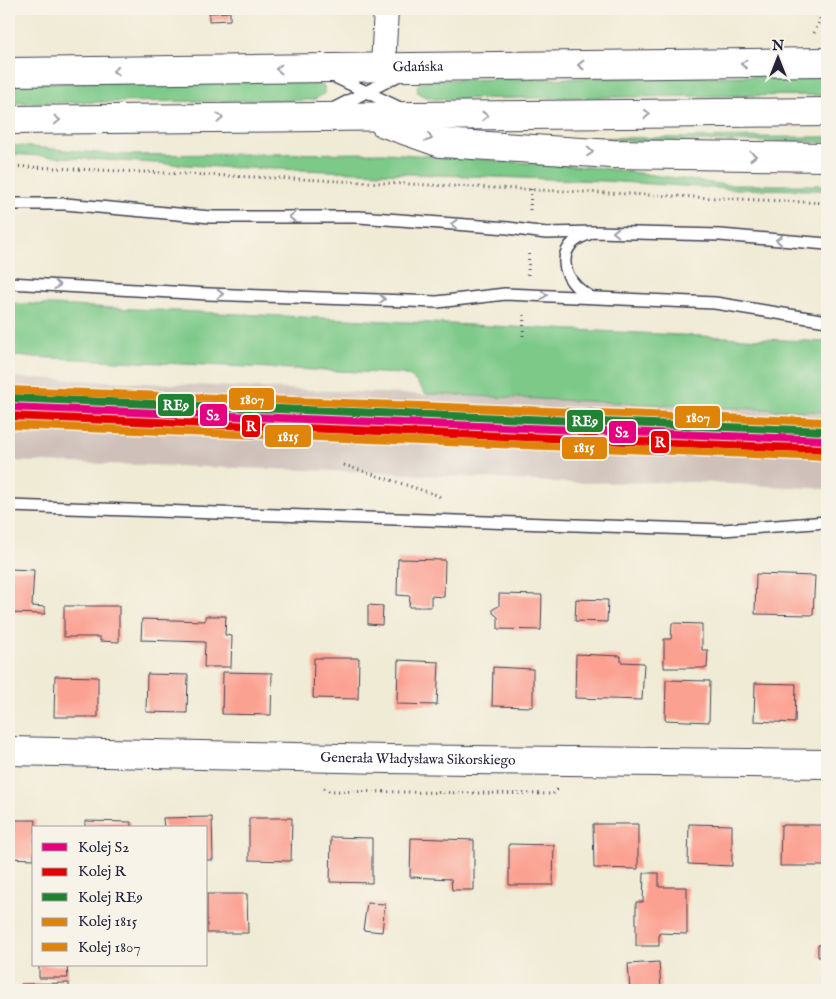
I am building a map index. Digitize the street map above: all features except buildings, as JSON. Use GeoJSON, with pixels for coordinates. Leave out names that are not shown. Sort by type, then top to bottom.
{"type":"FeatureCollection","features":[{"type":"Feature","properties":{"kind":"main road","name":"Gdańska"},"geometry":{"type":"LineString","coordinates":[[9,72],[827,62]]}},
{"type":"Feature","properties":{"kind":"main road"},"geometry":{"type":"LineString","coordinates":[[366,104],[441,142],[612,154],[827,157]]}},
{"type":"Feature","properties":{"kind":"main road"},"geometry":{"type":"LineString","coordinates":[[9,120],[318,117],[366,104],[417,116],[827,112]]}},
{"type":"Feature","properties":{"kind":"main road","name":"Generała Władysława Sikorskiego"},"geometry":{"type":"LineString","coordinates":[[9,751],[386,759],[827,764]]}},
{"type":"Feature","properties":{"kind":"street"},"geometry":{"type":"LineString","coordinates":[[383,66],[386,9]]}},
{"type":"Feature","properties":{"kind":"lane"},"geometry":{"type":"LineString","coordinates":[[316,68],[366,104],[416,66]]}},
{"type":"Feature","properties":{"kind":"lane"},"geometry":{"type":"LineString","coordinates":[[9,204],[65,204],[211,217],[359,217],[546,233],[595,232],[720,235],[827,244]]}},
{"type":"Feature","properties":{"kind":"lane"},"geometry":{"type":"LineString","coordinates":[[592,298],[579,291],[570,280],[565,273],[564,263],[566,253],[573,244],[582,236],[595,232]]}},
{"type":"Feature","properties":{"kind":"lane"},"geometry":{"type":"LineString","coordinates":[[9,283],[208,294],[437,302],[505,294],[715,303],[827,321]]}},
{"type":"Feature","properties":{"kind":"lane"},"geometry":{"type":"LineString","coordinates":[[9,506],[723,530],[827,522]]}},
{"type":"Feature","properties":{"kind":"path"},"geometry":{"type":"LineString","coordinates":[[820,9],[820,20]]}},
{"type":"Feature","properties":{"kind":"path"},"geometry":{"type":"LineString","coordinates":[[9,166],[827,203]]}},
{"type":"Feature","properties":{"kind":"path"},"geometry":{"type":"LineString","coordinates":[[523,336],[527,295],[531,189]]}},
{"type":"Feature","properties":{"kind":"path"},"geometry":{"type":"LineString","coordinates":[[344,465],[437,495],[478,522]]}},
{"type":"Feature","properties":{"kind":"shaded area"},"geometry":{"type":"Polygon","coordinates":[[[9,377],[827,412],[827,489],[696,482],[569,483],[372,472],[9,461],[9,377]]]}},
{"type":"Feature","properties":{"kind":"green space"},"geometry":{"type":"Polygon","coordinates":[[[827,75],[827,95],[432,99],[418,93],[417,86],[422,82],[431,80],[827,75]]]}},
{"type":"Feature","properties":{"kind":"green space"},"geometry":{"type":"Polygon","coordinates":[[[312,81],[324,86],[324,94],[313,100],[9,103],[9,83],[312,81]]]}},
{"type":"Feature","properties":{"kind":"green space"},"geometry":{"type":"Polygon","coordinates":[[[827,137],[827,142],[633,141],[591,138],[827,137]]]}},
{"type":"Feature","properties":{"kind":"green space"},"geometry":{"type":"Polygon","coordinates":[[[9,145],[120,155],[387,153],[602,168],[726,185],[827,185],[827,190],[729,189],[604,181],[219,167],[9,154],[9,145]]]}},
{"type":"Feature","properties":{"kind":"green space"},"geometry":{"type":"Polygon","coordinates":[[[9,303],[827,342],[827,412],[426,394],[413,378],[402,374],[9,356],[9,303]]]}},
{"type":"Feature","properties":{"kind":"rail line","name":"1807"},"geometry":{"type":"LineString","coordinates":[[10,390],[827,422]]}},
{"type":"Feature","properties":{"kind":"rail line","name":"RE9"},"geometry":{"type":"LineString","coordinates":[[9,398],[827,431]]}},
{"type":"Feature","properties":{"kind":"rail line","name":"S2"},"geometry":{"type":"LineString","coordinates":[[9,407],[827,440]]}},
{"type":"Feature","properties":{"kind":"rail line","name":"R"},"geometry":{"type":"LineString","coordinates":[[9,416],[827,449]]}},
{"type":"Feature","properties":{"kind":"rail line","name":"1815"},"geometry":{"type":"LineString","coordinates":[[9,425],[826,457]]}}]}
